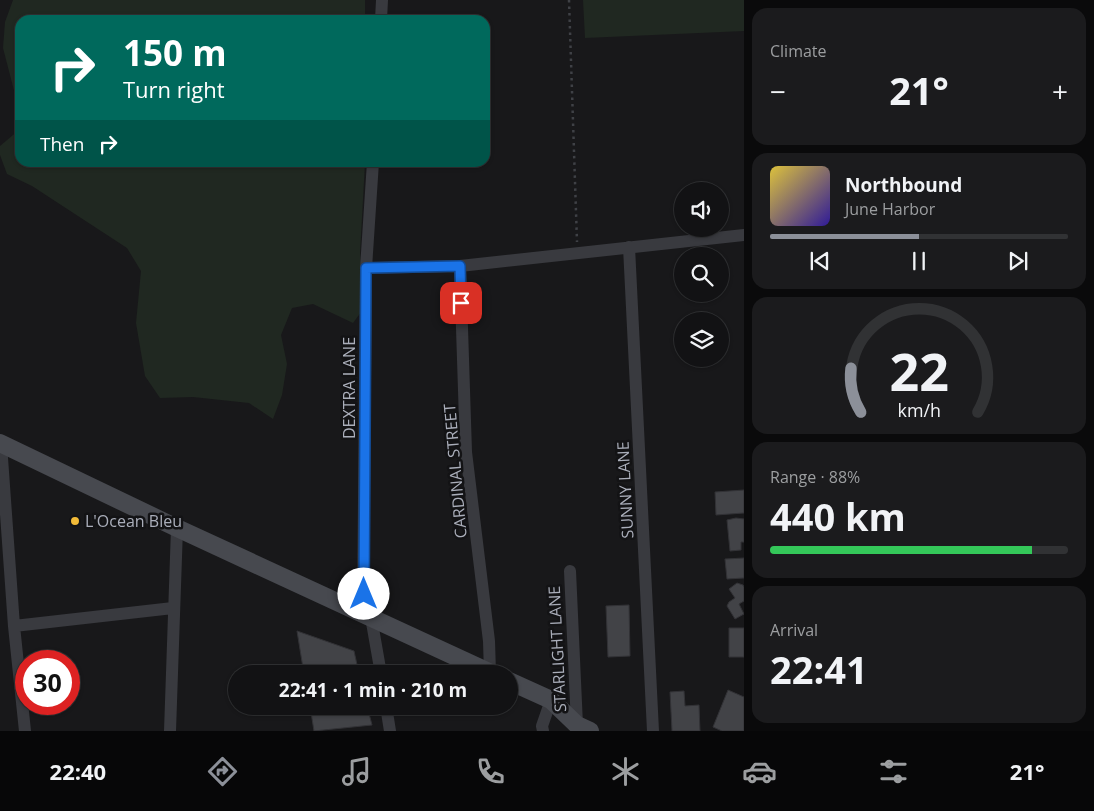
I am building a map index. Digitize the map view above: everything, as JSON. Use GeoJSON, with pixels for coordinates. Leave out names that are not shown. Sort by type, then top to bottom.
{"type":"FeatureCollection","features":[{"type":"Feature","properties":{"kind":"main road"},"geometry":{"type":"LineString","coordinates":[[1,443],[177,528],[474,665]]}},
{"type":"Feature","properties":{"kind":"main road"},"geometry":{"type":"LineString","coordinates":[[518,685],[551,700],[583,728]]}},
{"type":"Feature","properties":{"kind":"street"},"geometry":{"type":"LineString","coordinates":[[381,15],[382,0]]}},
{"type":"Feature","properties":{"kind":"street","name":"DEXTRA LANE"},"geometry":{"type":"LineString","coordinates":[[373,167],[366,268],[367,615],[379,665]]}},
{"type":"Feature","properties":{"kind":"street"},"geometry":{"type":"LineString","coordinates":[[366,268],[460,266],[744,235]]}},
{"type":"Feature","properties":{"kind":"street","name":"SUNNY LANE"},"geometry":{"type":"LineString","coordinates":[[629,247],[653,731]]}},
{"type":"Feature","properties":{"kind":"street","name":"CARDINAL STREET"},"geometry":{"type":"LineString","coordinates":[[460,266],[466,452],[490,665]]}},
{"type":"Feature","properties":{"kind":"street"},"geometry":{"type":"LineString","coordinates":[[1,443],[14,626],[25,731]]}},
{"type":"Feature","properties":{"kind":"street"},"geometry":{"type":"LineString","coordinates":[[170,731],[177,528]]}},
{"type":"Feature","properties":{"kind":"street","name":"STARLIGHT LANE"},"geometry":{"type":"LineString","coordinates":[[570,571],[583,728]]}},
{"type":"Feature","properties":{"kind":"street"},"geometry":{"type":"LineString","coordinates":[[14,626],[173,608]]}},
{"type":"Feature","properties":{"kind":"street"},"geometry":{"type":"LineString","coordinates":[[543,731],[542,726],[551,700]]}},
{"type":"Feature","properties":{"kind":"street"},"geometry":{"type":"LineString","coordinates":[[387,715],[390,731]]}},
{"type":"Feature","properties":{"kind":"path"},"geometry":{"type":"LineString","coordinates":[[569,0],[577,253]]}},
{"type":"Feature","properties":{"kind":"shaded area"},"geometry":{"type":"Polygon","coordinates":[[[13,0],[365,0],[365,15],[15,15],[15,94],[3,48],[5,22],[13,0]]]}},
{"type":"Feature","properties":{"kind":"shaded area"},"geometry":{"type":"Polygon","coordinates":[[[583,0],[744,0],[744,31],[585,38],[583,0]]]}},
{"type":"Feature","properties":{"kind":"shaded area"},"geometry":{"type":"Polygon","coordinates":[[[15,133],[15,167],[365,167],[360,253],[364,308],[353,323],[313,304],[292,308],[281,335],[287,364],[282,395],[273,419],[249,403],[193,397],[160,398],[145,376],[136,323],[141,271],[127,248],[32,186],[7,174],[0,155],[0,146],[15,133]]]}},
{"type":"Feature","properties":{"kind":"building"},"geometry":{"type":"Polygon","coordinates":[[[744,490],[744,513],[716,515],[715,492],[744,490]]]}},
{"type":"Feature","properties":{"kind":"building"},"geometry":{"type":"Polygon","coordinates":[[[744,519],[744,542],[741,542],[741,550],[730,551],[727,520],[744,519]]]}},
{"type":"Feature","properties":{"kind":"building"},"geometry":{"type":"Polygon","coordinates":[[[744,558],[744,578],[727,579],[725,559],[744,558]]]}},
{"type":"Feature","properties":{"kind":"building"},"geometry":{"type":"Polygon","coordinates":[[[737,583],[744,587],[744,601],[739,604],[744,614],[735,619],[727,606],[735,598],[729,589],[737,583]]]}},
{"type":"Feature","properties":{"kind":"building"},"geometry":{"type":"Polygon","coordinates":[[[629,605],[630,656],[608,657],[606,606],[629,605]]]}},
{"type":"Feature","properties":{"kind":"building"},"geometry":{"type":"Polygon","coordinates":[[[729,628],[744,628],[744,657],[729,657],[729,628]]]}},
{"type":"Feature","properties":{"kind":"building"},"geometry":{"type":"Polygon","coordinates":[[[297,631],[354,651],[357,665],[303,665],[297,631]]]}},
{"type":"Feature","properties":{"kind":"building"},"geometry":{"type":"Polygon","coordinates":[[[728,690],[744,697],[744,731],[722,731],[713,727],[728,690]]]}},
{"type":"Feature","properties":{"kind":"building"},"geometry":{"type":"Polygon","coordinates":[[[684,691],[685,706],[699,705],[700,731],[672,731],[670,692],[684,691]]]}},
{"type":"Feature","properties":{"kind":"building"},"geometry":{"type":"Polygon","coordinates":[[[311,715],[369,715],[372,725],[314,731],[311,715]]]}},
{"type":"Feature","properties":{"kind":"place","name":"L'Ocean Bleu"},"geometry":{"type":"Point","coordinates":[75,521]}},
{"type":"Feature","properties":{"kind":"route"},"geometry":{"type":"LineString","coordinates":[[364,594],[366,268],[460,266],[461,303]]}}]}
